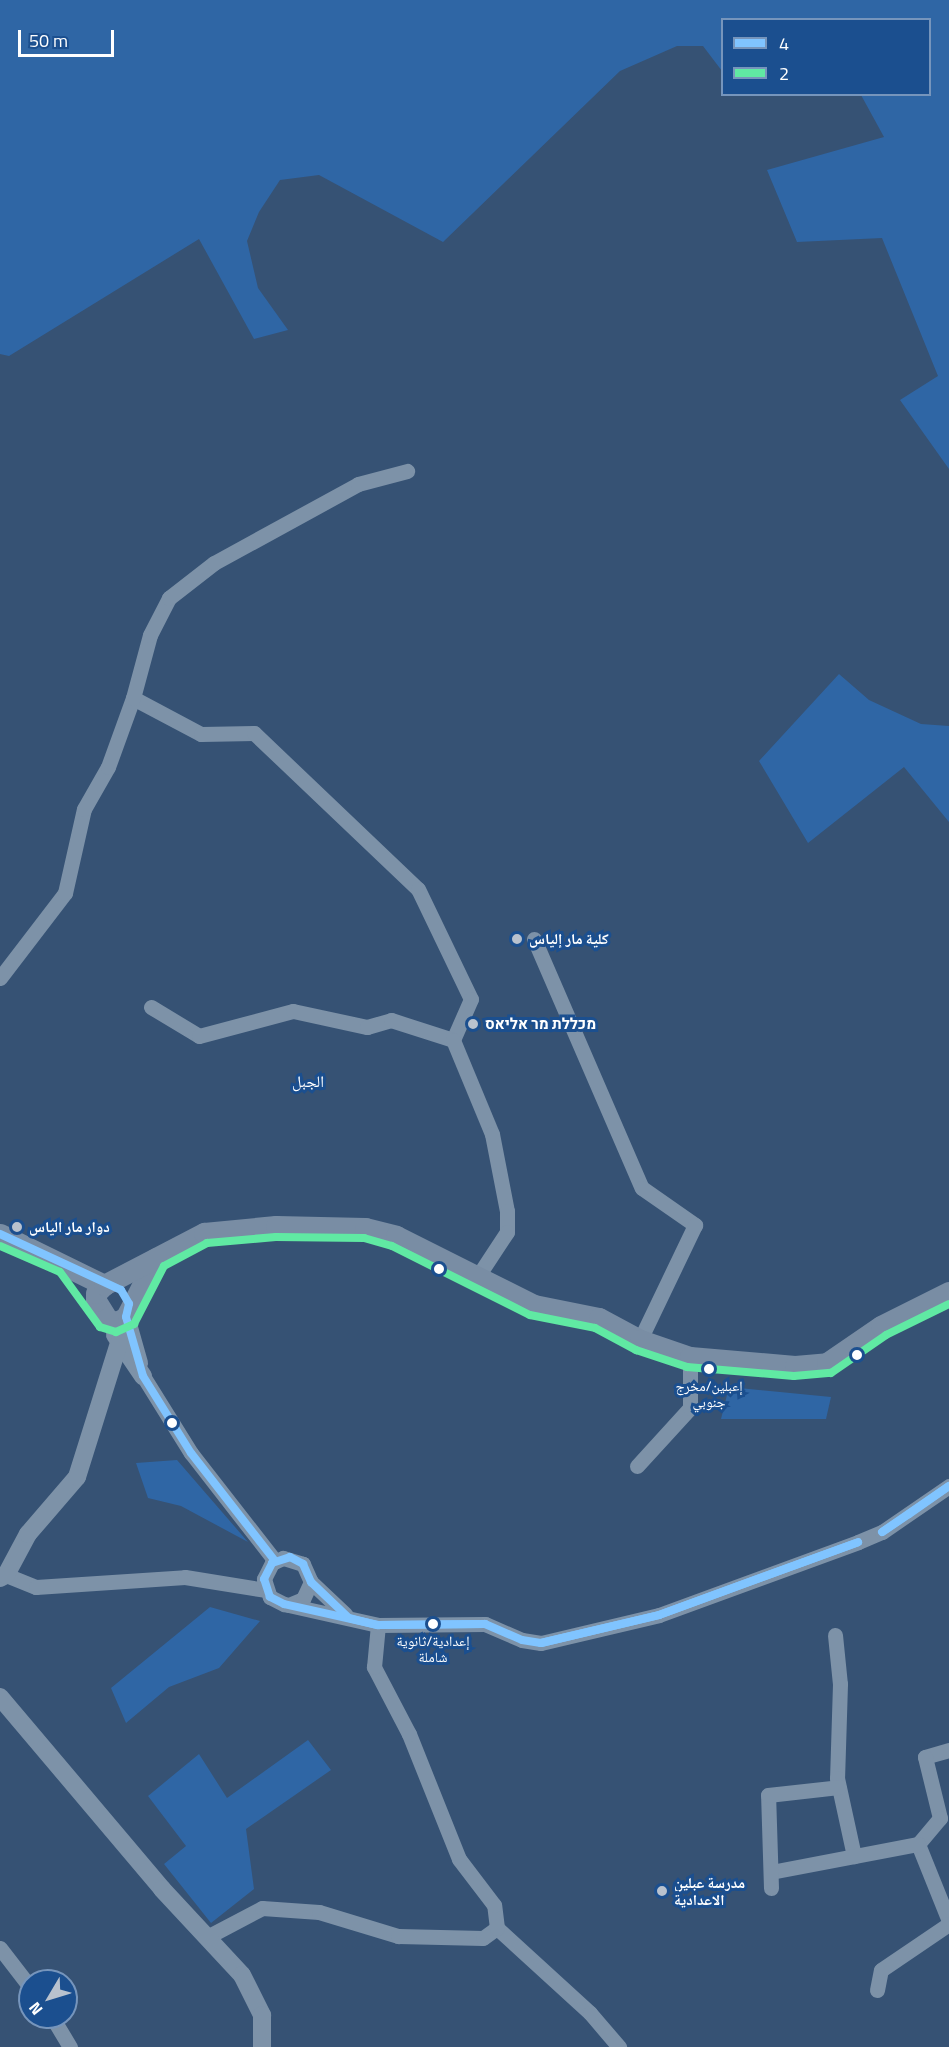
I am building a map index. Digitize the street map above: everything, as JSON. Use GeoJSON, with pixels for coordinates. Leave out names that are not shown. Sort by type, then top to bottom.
{"type":"FeatureCollection","features":[{"type":"Feature","properties":{"kind":"main road"},"geometry":{"type":"LineString","coordinates":[[103,1290],[156,1258],[204,1233],[276,1226],[365,1227],[396,1236],[476,1279],[534,1305],[599,1318],[640,1340],[690,1357],[795,1366],[823,1364],[881,1326],[949,1292]]}},
{"type":"Feature","properties":{"kind":"main road"},"geometry":{"type":"LineString","coordinates":[[0,1234],[67,1264],[103,1290],[121,1314],[156,1258]]}},
{"type":"Feature","properties":{"kind":"street"},"geometry":{"type":"LineString","coordinates":[[0,978],[65,893],[84,809],[108,767],[133,698],[150,635],[169,598],[214,563],[358,484],[407,471]]}},
{"type":"Feature","properties":{"kind":"street"},"geometry":{"type":"LineString","coordinates":[[133,698],[201,734],[254,733],[418,889],[471,999],[453,1040],[492,1134],[507,1211],[507,1232],[476,1279]]}},
{"type":"Feature","properties":{"kind":"street"},"geometry":{"type":"LineString","coordinates":[[534,939],[642,1188],[695,1225],[640,1340]]}},
{"type":"Feature","properties":{"kind":"street"},"geometry":{"type":"LineString","coordinates":[[151,1007],[199,1036],[293,1011],[367,1027],[391,1020],[453,1040]]}},
{"type":"Feature","properties":{"kind":"street"},"geometry":{"type":"LineString","coordinates":[[121,1314],[119,1342],[76,1477],[28,1534],[3,1576],[36,1587],[185,1577],[266,1590]]}},
{"type":"Feature","properties":{"kind":"street"},"geometry":{"type":"LineString","coordinates":[[121,1314],[143,1376]]}},
{"type":"Feature","properties":{"kind":"street"},"geometry":{"type":"LineString","coordinates":[[119,1342],[191,1453],[275,1561]]}},
{"type":"Feature","properties":{"kind":"street"},"geometry":{"type":"LineString","coordinates":[[637,1466],[690,1408],[690,1357]]}},
{"type":"Feature","properties":{"kind":"street"},"geometry":{"type":"LineString","coordinates":[[350,1618],[311,1582],[308,1570],[298,1560],[283,1558],[275,1561],[265,1573],[266,1590],[276,1602],[378,1625],[485,1623],[522,1640],[541,1643],[601,1631],[680,1608],[874,1535],[949,1486]]}},
{"type":"Feature","properties":{"kind":"street"},"geometry":{"type":"LineString","coordinates":[[289,1605],[303,1599],[311,1582]]}},
{"type":"Feature","properties":{"kind":"street"},"geometry":{"type":"LineString","coordinates":[[378,1625],[374,1667],[409,1734],[459,1859],[494,1905],[496,1928],[547,1972],[619,2047]]}},
{"type":"Feature","properties":{"kind":"street"},"geometry":{"type":"LineString","coordinates":[[835,1635],[840,1684],[839,1786],[854,1856]]}},
{"type":"Feature","properties":{"kind":"street"},"geometry":{"type":"LineString","coordinates":[[0,1696],[162,1889],[210,1936],[242,1975],[262,2015],[262,2047]]}},
{"type":"Feature","properties":{"kind":"street"},"geometry":{"type":"LineString","coordinates":[[771,1872],[918,1844],[940,1818],[925,1757],[949,1750]]}},
{"type":"Feature","properties":{"kind":"street"},"geometry":{"type":"LineString","coordinates":[[771,1888],[768,1795],[839,1786]]}},
{"type":"Feature","properties":{"kind":"street"},"geometry":{"type":"LineString","coordinates":[[877,1990],[881,1970],[949,1922],[918,1844]]}},
{"type":"Feature","properties":{"kind":"street"},"geometry":{"type":"LineString","coordinates":[[210,1936],[262,1908],[319,1912],[398,1936],[483,1938],[496,1928]]}},
{"type":"Feature","properties":{"kind":"street"},"geometry":{"type":"LineString","coordinates":[[0,1948],[18,1971]]}},
{"type":"Feature","properties":{"kind":"street"},"geometry":{"type":"LineString","coordinates":[[59,2029],[70,2047]]}},
{"type":"Feature","properties":{"kind":"shaded area"},"geometry":{"type":"Polygon","coordinates":[[[0,0],[949,0],[949,469],[900,400],[938,376],[882,238],[797,242],[767,170],[884,137],[862,96],[931,96],[931,18],[721,18],[721,70],[703,46],[677,46],[620,71],[443,242],[319,175],[280,180],[259,212],[247,241],[258,288],[288,330],[254,339],[199,239],[9,356],[0,354],[0,0]]]}},
{"type":"Feature","properties":{"kind":"shaded area"},"geometry":{"type":"Polygon","coordinates":[[[839,674],[869,700],[921,724],[949,726],[949,822],[904,767],[808,843],[759,761],[839,674]]]}},
{"type":"Feature","properties":{"kind":"shaded area"},"geometry":{"type":"Polygon","coordinates":[[[729,1387],[831,1397],[826,1419],[721,1419],[729,1387]]]}},
{"type":"Feature","properties":{"kind":"shaded area"},"geometry":{"type":"Polygon","coordinates":[[[177,1460],[248,1542],[181,1506],[148,1498],[136,1463],[177,1460]]]}},
{"type":"Feature","properties":{"kind":"shaded area"},"geometry":{"type":"Polygon","coordinates":[[[210,1607],[260,1621],[219,1668],[169,1687],[126,1723],[111,1688],[210,1607]]]}},
{"type":"Feature","properties":{"kind":"shaded area"},"geometry":{"type":"Polygon","coordinates":[[[308,1740],[331,1770],[246,1829],[254,1889],[211,1923],[164,1864],[186,1846],[148,1796],[199,1754],[227,1798],[308,1740]]]}},
{"type":"Feature","properties":{"kind":"transit line","name":"4"},"geometry":{"type":"LineString","coordinates":[[0,1234],[121,1290],[129,1304],[126,1317],[143,1376],[191,1453],[275,1561]]}},
{"type":"Feature","properties":{"kind":"transit line","name":"2"},"geometry":{"type":"LineString","coordinates":[[0,1246],[60,1272],[100,1327],[116,1332],[134,1324],[164,1266],[207,1243],[276,1237],[364,1238],[392,1246],[530,1315],[595,1328],[636,1350],[687,1367],[794,1376],[831,1373],[886,1335],[949,1304]]}},
{"type":"Feature","properties":{"kind":"transit line","name":"4"},"geometry":{"type":"LineString","coordinates":[[949,1486],[909,1514],[882,1532],[949,1486]]}},
{"type":"Feature","properties":{"kind":"transit line","name":"4"},"geometry":{"type":"LineString","coordinates":[[659,1615],[858,1542]]}},
{"type":"Feature","properties":{"kind":"transit line","name":"4"},"geometry":{"type":"LineString","coordinates":[[659,1615],[858,1542]]}},
{"type":"Feature","properties":{"kind":"transit line","name":"4"},"geometry":{"type":"LineString","coordinates":[[290,1557],[303,1564],[311,1582],[349,1618],[378,1625],[284,1604],[270,1597],[264,1579],[272,1563],[290,1557]]}},
{"type":"Feature","properties":{"kind":"transit line","name":"4"},"geometry":{"type":"LineString","coordinates":[[541,1643],[659,1615]]}},
{"type":"Feature","properties":{"kind":"transit line","name":"4"},"geometry":{"type":"LineString","coordinates":[[541,1643],[659,1615]]}},
{"type":"Feature","properties":{"kind":"transit line","name":"4"},"geometry":{"type":"LineString","coordinates":[[378,1625],[485,1624]]}},
{"type":"Feature","properties":{"kind":"transit line","name":"4"},"geometry":{"type":"LineString","coordinates":[[378,1625],[485,1624]]}},
{"type":"Feature","properties":{"kind":"transit line","name":"4"},"geometry":{"type":"LineString","coordinates":[[485,1624],[522,1640],[541,1643]]}},
{"type":"Feature","properties":{"kind":"place","name":"كلية مار إلياس"},"geometry":{"type":"Point","coordinates":[517,939]}},
{"type":"Feature","properties":{"kind":"place","name":"מכללת מר אליאס"},"geometry":{"type":"Point","coordinates":[473,1024]}},
{"type":"Feature","properties":{"kind":"place","name":"دوار مار الياس"},"geometry":{"type":"Point","coordinates":[17,1227]}},
{"type":"Feature","properties":{"kind":"place","name":"إعبلين/مخرج جنوبي"},"geometry":{"type":"Point","coordinates":[709,1369]}},
{"type":"Feature","properties":{"kind":"place","name":"إعدادية/ثانوية شاملة"},"geometry":{"type":"Point","coordinates":[433,1624]}},
{"type":"Feature","properties":{"kind":"place","name":"مدرسة عبلين الاعدادية"},"geometry":{"type":"Point","coordinates":[662,1891]}},
{"type":"Feature","properties":{"kind":"district","name":"الجبل"},"geometry":{"type":"Point","coordinates":[308,1081]}}]}
